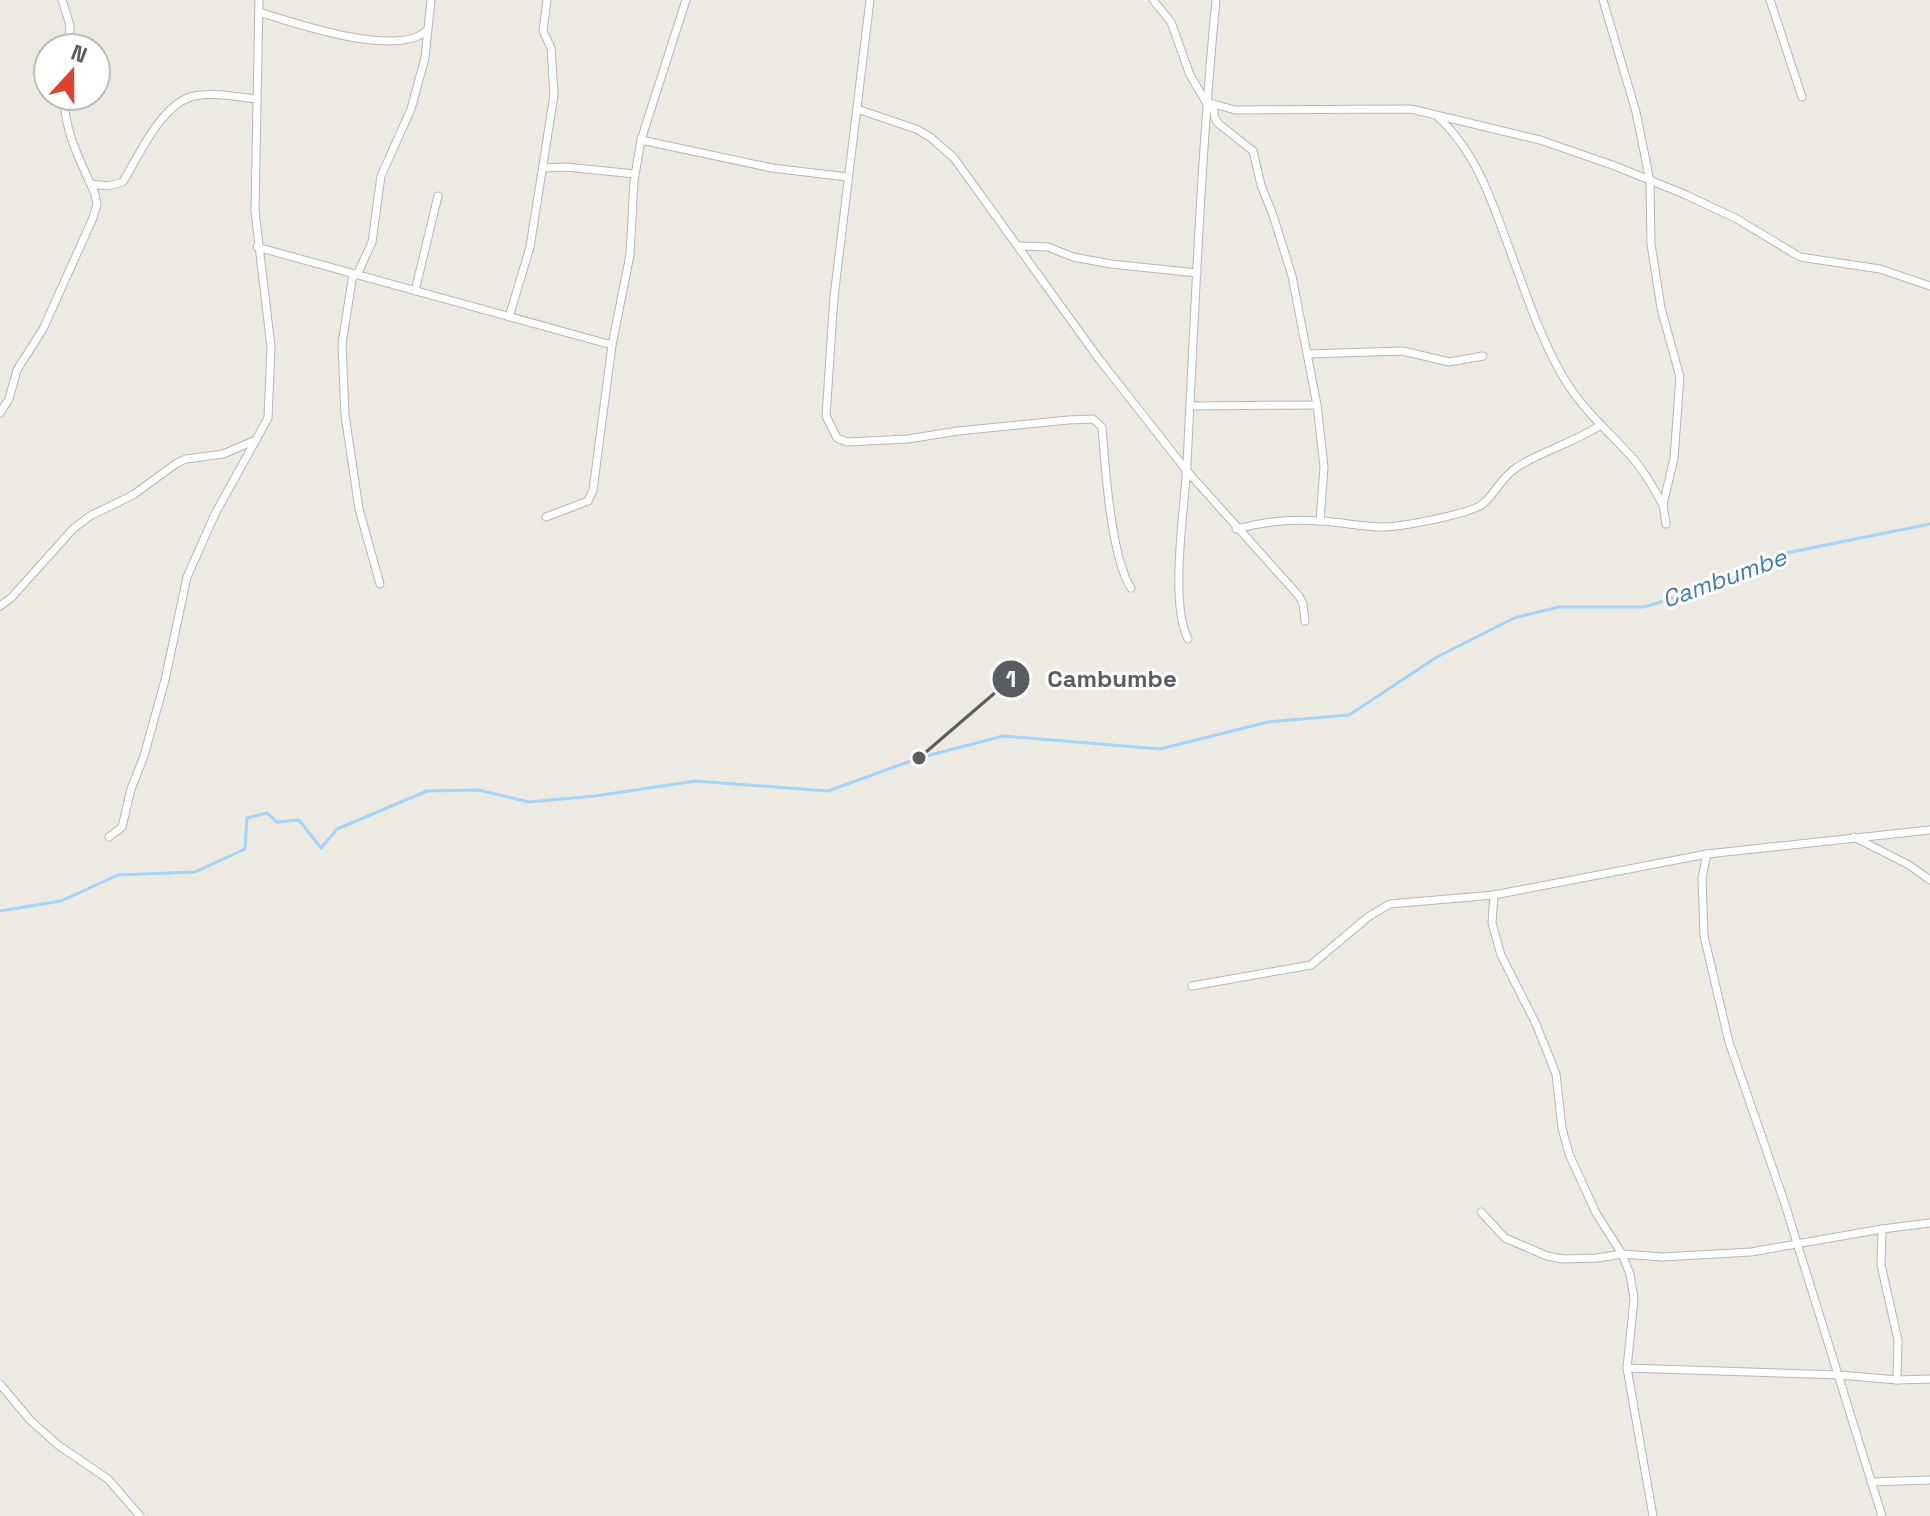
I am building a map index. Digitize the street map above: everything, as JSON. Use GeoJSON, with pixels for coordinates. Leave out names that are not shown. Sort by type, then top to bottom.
{"type":"FeatureCollection","features":[{"type":"Feature","properties":{"kind":"street"},"geometry":{"type":"LineString","coordinates":[[62,0],[70,32]]}},
{"type":"Feature","properties":{"kind":"street"},"geometry":{"type":"LineString","coordinates":[[109,837],[122,827],[131,789],[144,756],[165,680],[187,577],[215,514],[268,418],[271,347],[255,211],[259,0]]}},
{"type":"Feature","properties":{"kind":"street"},"geometry":{"type":"LineString","coordinates":[[380,584],[359,509],[345,415],[342,344],[355,274],[372,242],[381,176],[411,109],[425,58],[431,0]]}},
{"type":"Feature","properties":{"kind":"street"},"geometry":{"type":"LineString","coordinates":[[509,317],[530,247],[554,95],[551,48],[543,31],[547,0]]}},
{"type":"Feature","properties":{"kind":"street"},"geometry":{"type":"LineString","coordinates":[[546,517],[588,501],[593,490],[612,345],[630,255],[635,174],[641,140],[686,0]]}},
{"type":"Feature","properties":{"kind":"street"},"geometry":{"type":"LineString","coordinates":[[870,0],[834,297],[826,416],[830,427],[837,438],[847,442],[908,439],[1068,420],[1093,419],[1099,422],[1113,528],[1126,580],[1131,588]]}},
{"type":"Feature","properties":{"kind":"street"},"geometry":{"type":"LineString","coordinates":[[1153,0],[1171,22],[1190,75],[1215,119],[1253,151],[1261,185],[1292,276],[1308,354],[1324,467],[1320,521]]}},
{"type":"Feature","properties":{"kind":"street"},"geometry":{"type":"LineString","coordinates":[[1188,639],[1181,616],[1180,539],[1187,471],[1216,0]]}},
{"type":"Feature","properties":{"kind":"street"},"geometry":{"type":"LineString","coordinates":[[1603,0],[1636,112],[1650,181],[1651,244],[1661,308],[1680,377],[1674,458],[1663,505],[1666,524]]}},
{"type":"Feature","properties":{"kind":"street"},"geometry":{"type":"LineString","coordinates":[[1770,0],[1802,97]]}},
{"type":"Feature","properties":{"kind":"street"},"geometry":{"type":"LineString","coordinates":[[259,12],[334,34],[384,41],[423,35],[427,29]]}},
{"type":"Feature","properties":{"kind":"street"},"geometry":{"type":"LineString","coordinates":[[91,184],[108,186],[123,182],[167,112],[179,101],[205,95],[257,99]]}},
{"type":"Feature","properties":{"kind":"street"},"geometry":{"type":"LineString","coordinates":[[1209,104],[1235,110],[1385,108],[1435,114],[1540,140],[1650,181],[1737,219],[1800,257],[1880,269],[1930,286]]}},
{"type":"Feature","properties":{"kind":"street"},"geometry":{"type":"LineString","coordinates":[[857,109],[930,137],[954,158],[1099,359],[1187,471],[1299,596],[1305,621]]}},
{"type":"Feature","properties":{"kind":"street"},"geometry":{"type":"LineString","coordinates":[[0,413],[9,399],[17,370],[43,329],[97,204],[64,112]]}},
{"type":"Feature","properties":{"kind":"street"},"geometry":{"type":"LineString","coordinates":[[1435,114],[1458,137],[1481,175],[1552,355],[1576,398],[1599,426],[1629,454],[1663,505]]}},
{"type":"Feature","properties":{"kind":"street"},"geometry":{"type":"LineString","coordinates":[[641,140],[772,168],[847,177]]}},
{"type":"Feature","properties":{"kind":"street"},"geometry":{"type":"LineString","coordinates":[[543,168],[566,167],[635,174]]}},
{"type":"Feature","properties":{"kind":"street"},"geometry":{"type":"LineString","coordinates":[[415,291],[438,196]]}},
{"type":"Feature","properties":{"kind":"street"},"geometry":{"type":"LineString","coordinates":[[1019,246],[1048,247],[1073,257],[1111,264],[1197,273]]}},
{"type":"Feature","properties":{"kind":"street"},"geometry":{"type":"LineString","coordinates":[[257,247],[612,345]]}},
{"type":"Feature","properties":{"kind":"street"},"geometry":{"type":"LineString","coordinates":[[1308,354],[1403,351],[1449,362],[1483,356]]}},
{"type":"Feature","properties":{"kind":"street"},"geometry":{"type":"LineString","coordinates":[[1190,406],[1317,405]]}},
{"type":"Feature","properties":{"kind":"street"},"geometry":{"type":"LineString","coordinates":[[1236,529],[1261,522],[1320,521],[1384,527],[1421,522],[1475,508],[1484,503],[1502,479],[1517,467],[1599,426]]}},
{"type":"Feature","properties":{"kind":"street"},"geometry":{"type":"LineString","coordinates":[[0,606],[73,529],[90,516],[133,495],[186,459],[223,454],[256,440]]}},
{"type":"Feature","properties":{"kind":"street"},"geometry":{"type":"LineString","coordinates":[[1192,986],[1311,965],[1368,917],[1390,904],[1494,895],[1707,854],[1930,830]]}},
{"type":"Feature","properties":{"kind":"street"},"geometry":{"type":"LineString","coordinates":[[1854,837],[1909,865],[1930,880]]}},
{"type":"Feature","properties":{"kind":"street"},"geometry":{"type":"LineString","coordinates":[[1707,854],[1702,878],[1704,936],[1737,1070],[1754,1109],[1882,1516]]}},
{"type":"Feature","properties":{"kind":"street"},"geometry":{"type":"LineString","coordinates":[[1494,895],[1492,923],[1501,955],[1536,1024],[1556,1074],[1562,1128],[1569,1154],[1596,1213],[1622,1254],[1630,1274],[1634,1299],[1627,1368],[1653,1516]]}},
{"type":"Feature","properties":{"kind":"street"},"geometry":{"type":"LineString","coordinates":[[1481,1212],[1505,1238],[1547,1256],[1575,1259],[1622,1254],[1662,1257],[1751,1252],[1930,1223]]}},
{"type":"Feature","properties":{"kind":"street"},"geometry":{"type":"LineString","coordinates":[[1882,1229],[1881,1265],[1898,1340],[1897,1380]]}},
{"type":"Feature","properties":{"kind":"street"},"geometry":{"type":"LineString","coordinates":[[1627,1368],[1930,1379]]}},
{"type":"Feature","properties":{"kind":"street"},"geometry":{"type":"LineString","coordinates":[[0,1384],[30,1420],[58,1445],[108,1479],[140,1516]]}},
{"type":"Feature","properties":{"kind":"street"},"geometry":{"type":"LineString","coordinates":[[1871,1482],[1930,1480]]}},
{"type":"Feature","properties":{"kind":"waterway","name":"Cambumbe"},"geometry":{"type":"LineString","coordinates":[[0,911],[61,901],[118,875],[195,872],[245,849],[247,818],[267,813],[277,822],[299,820],[321,848],[337,829],[427,791],[479,790],[529,802],[696,781],[828,791],[919,758],[1003,736],[1160,749],[1268,722],[1349,715],[1437,657],[1514,618],[1559,607],[1644,607],[1720,584],[1786,553],[1930,524]]}},
{"type":"Feature","properties":{"kind":"place","name":"Cambumbe"},"geometry":{"type":"Point","coordinates":[919,758]}}]}
